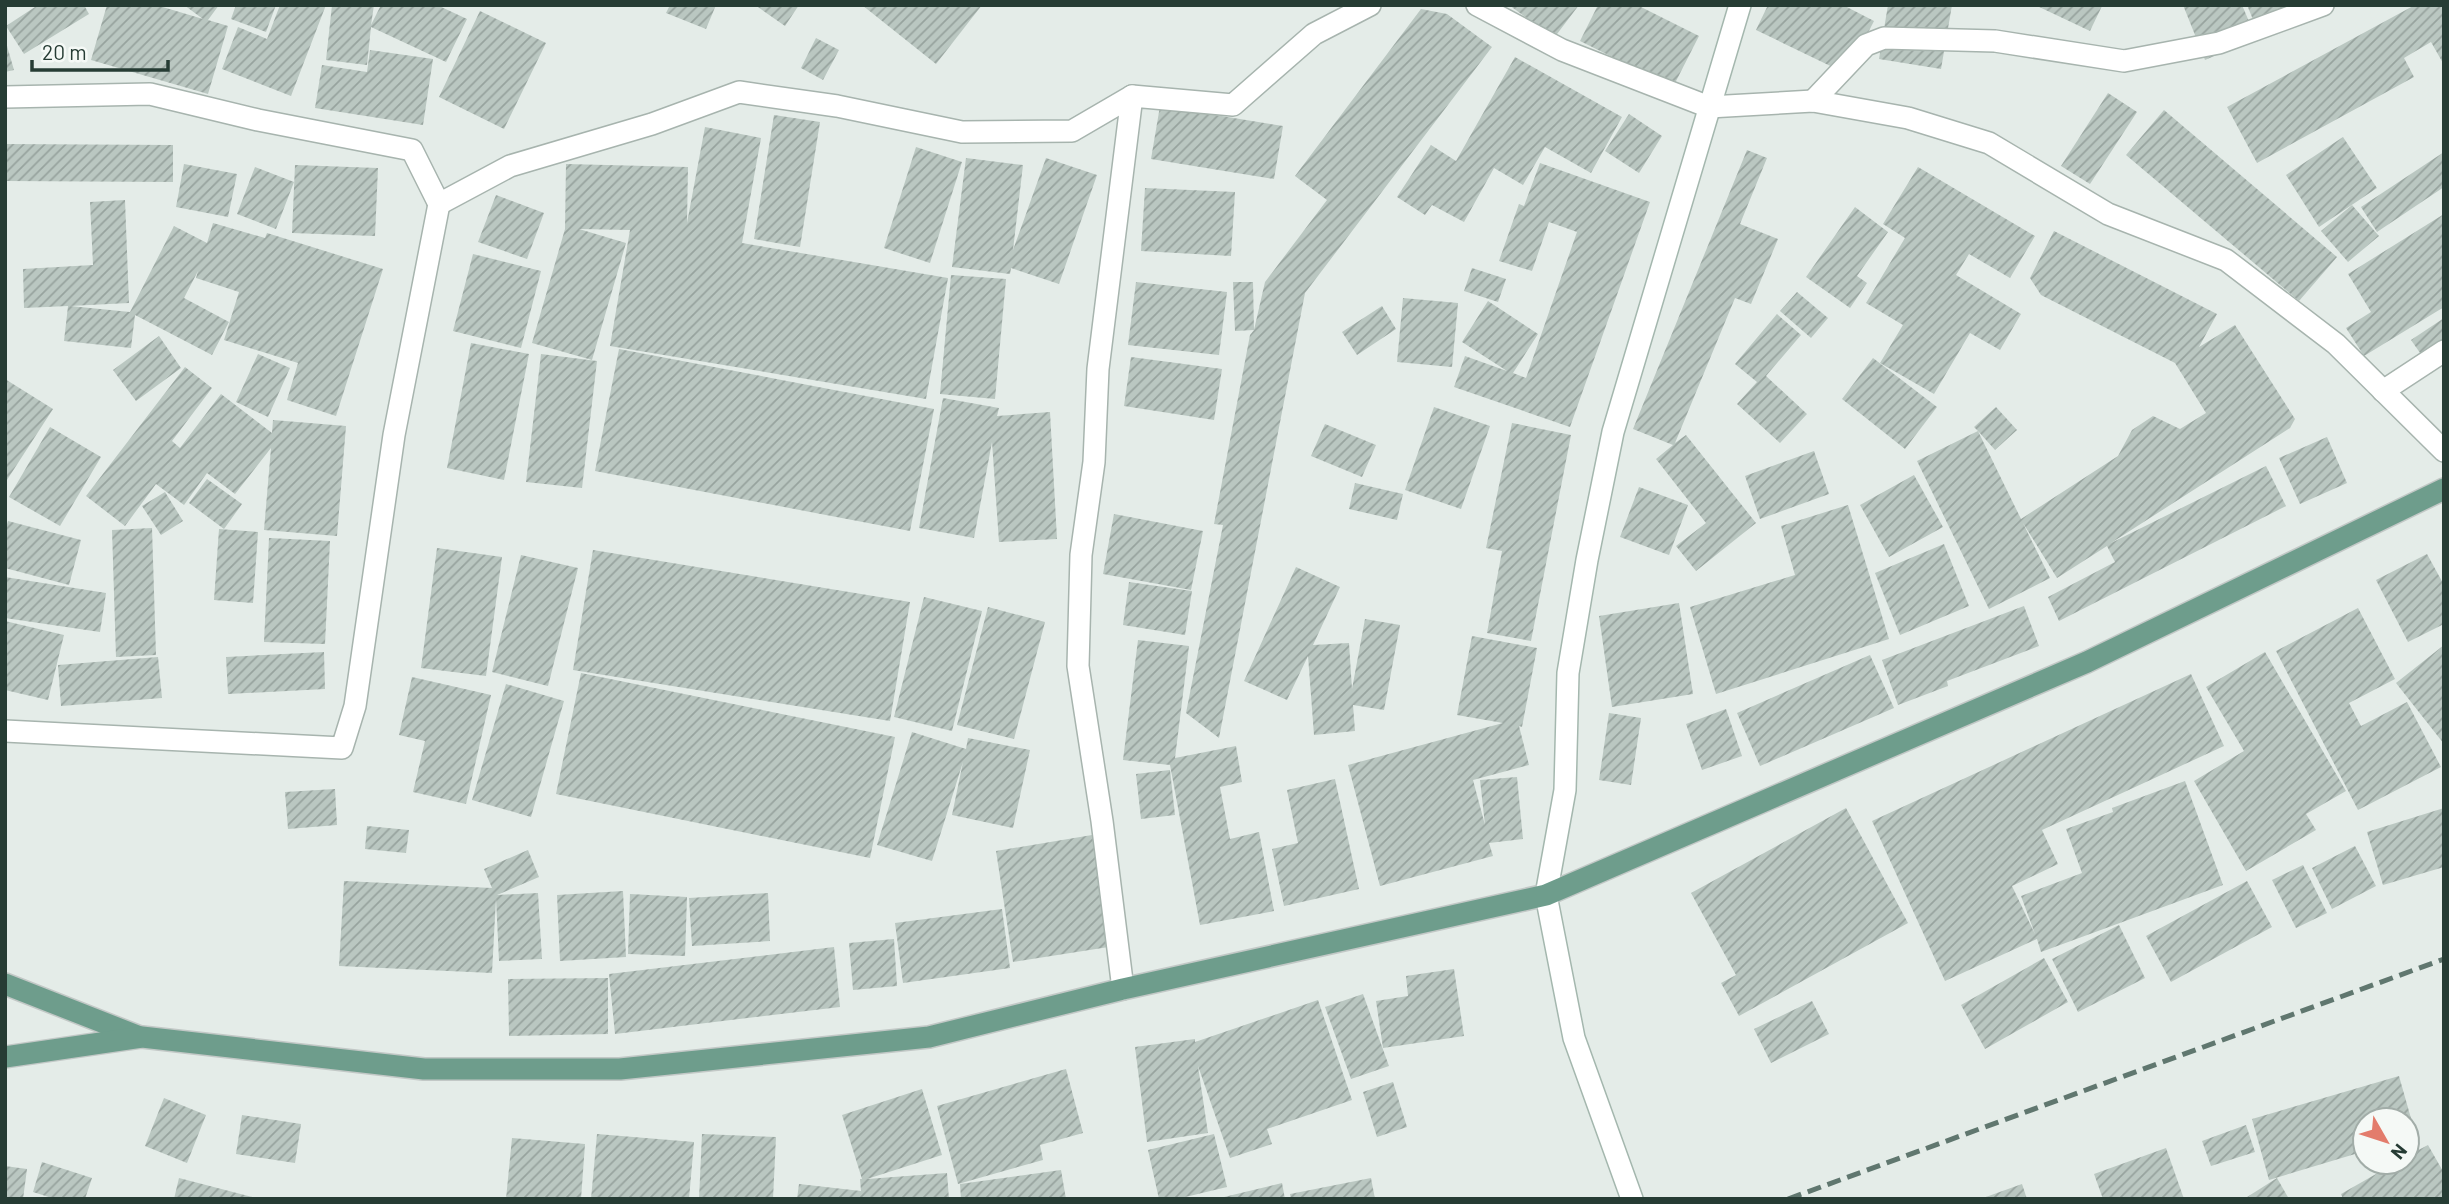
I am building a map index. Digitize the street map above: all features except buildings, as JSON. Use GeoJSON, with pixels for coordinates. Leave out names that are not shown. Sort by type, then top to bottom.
{"type":"FeatureCollection","features":[{"type":"Feature","properties":{"kind":"main road"},"geometry":{"type":"LineString","coordinates":[[5,984],[142,1037],[424,1069],[620,1069],[929,1037],[1123,989],[1546,895],[2087,662],[2444,489]]}},
{"type":"Feature","properties":{"kind":"main road"},"geometry":{"type":"LineString","coordinates":[[5,1057],[142,1037]]}},
{"type":"Feature","properties":{"kind":"street"},"geometry":{"type":"LineString","coordinates":[[439,204],[510,166],[652,124],[739,92],[837,106],[962,132],[1072,131],[1132,96],[1233,105],[1314,34],[1370,5]]}},
{"type":"Feature","properties":{"kind":"street"},"geometry":{"type":"LineString","coordinates":[[1477,5],[1562,50],[1709,107],[1813,101],[1908,118],[1989,143],[2108,215],[2226,260],[2336,344],[2444,452]]}},
{"type":"Feature","properties":{"kind":"street"},"geometry":{"type":"LineString","coordinates":[[1632,1199],[1574,1038],[1546,895],[1565,790],[1568,673],[1613,432],[1740,5]]}},
{"type":"Feature","properties":{"kind":"street"},"geometry":{"type":"LineString","coordinates":[[1813,101],[1866,45],[1884,38],[1995,41],[2124,61],[2219,43],[2323,5]]}},
{"type":"Feature","properties":{"kind":"street"},"geometry":{"type":"LineString","coordinates":[[5,97],[150,94],[258,120],[412,150],[439,204],[394,435],[355,706],[342,748],[5,731]]}},
{"type":"Feature","properties":{"kind":"street"},"geometry":{"type":"LineString","coordinates":[[1123,989],[1102,821],[1078,666],[1081,555],[1094,462],[1098,369],[1132,96]]}},
{"type":"Feature","properties":{"kind":"street"},"geometry":{"type":"LineString","coordinates":[[2383,391],[2444,351]]}},
{"type":"Feature","properties":{"kind":"railway"},"geometry":{"type":"LineString","coordinates":[[1788,1199],[2444,959]]}}]}
